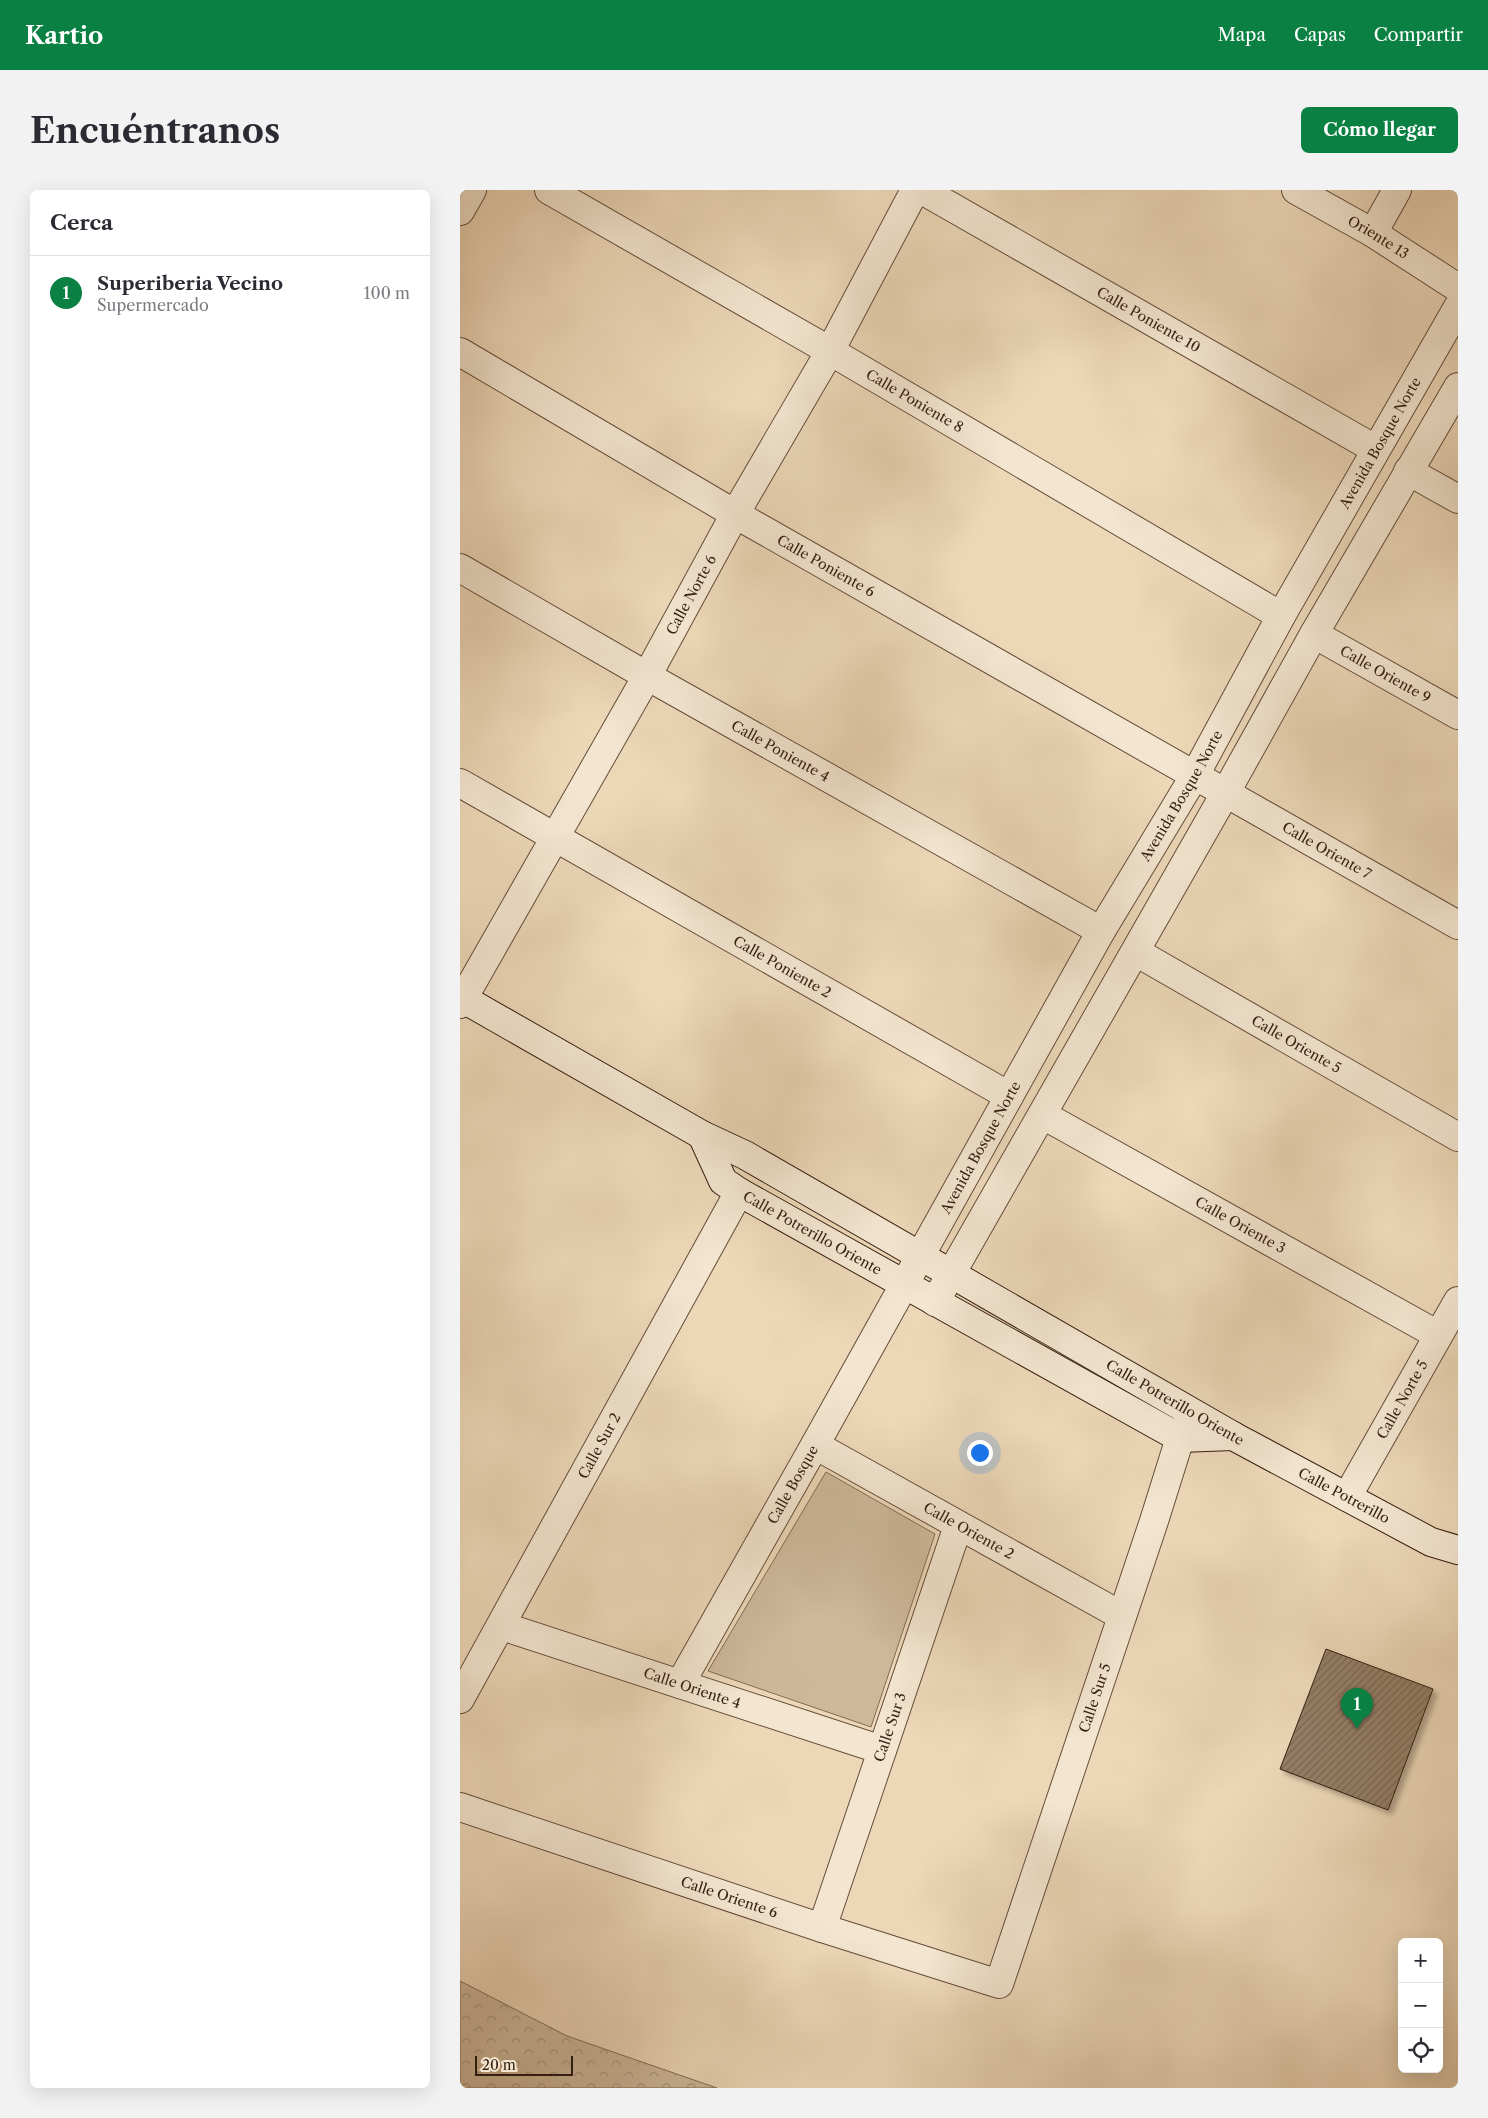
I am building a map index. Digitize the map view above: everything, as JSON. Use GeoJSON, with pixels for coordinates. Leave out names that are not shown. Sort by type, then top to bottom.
{"type":"FeatureCollection","features":[{"type":"Feature","properties":{"kind":"street"},"geometry":{"type":"LineString","coordinates":[[460,211],[472,190]]}},
{"type":"Feature","properties":{"kind":"street","name":"Calle Poniente 8"},"geometry":{"type":"LineString","coordinates":[[549,190],[830,351],[1281,616]]}},
{"type":"Feature","properties":{"kind":"street","name":"Calle Norte 6"},"geometry":{"type":"LineString","coordinates":[[461,1000],[556,838],[735,514],[830,351],[915,190]]}},
{"type":"Feature","properties":{"kind":"street","name":"Calle Poniente 10"},"geometry":{"type":"LineString","coordinates":[[922,190],[1375,449]]}},
{"type":"Feature","properties":{"kind":"street","name":"Oriente 13"},"geometry":{"type":"LineString","coordinates":[[1296,190],[1374,233],[1458,288]]}},
{"type":"Feature","properties":{"kind":"street"},"geometry":{"type":"LineString","coordinates":[[1374,233],[1397,190]]}},
{"type":"Feature","properties":{"kind":"street","name":"Avenida Bosque Norte"},"geometry":{"type":"LineString","coordinates":[[904,1285],[1101,931],[1195,776],[1281,616],[1458,307]]}},
{"type":"Feature","properties":{"kind":"street","name":"Calle Poniente 6"},"geometry":{"type":"LineString","coordinates":[[460,352],[735,514],[1195,776]]}},
{"type":"Feature","properties":{"kind":"street"},"geometry":{"type":"LineString","coordinates":[[935,1302],[1136,952],[1314,634],[1458,387]]}},
{"type":"Feature","properties":{"kind":"street"},"geometry":{"type":"LineString","coordinates":[[1408,471],[1458,499]]}},
{"type":"Feature","properties":{"kind":"street","name":"Calle Poniente 4"},"geometry":{"type":"LineString","coordinates":[[460,568],[647,676],[1101,931]]}},
{"type":"Feature","properties":{"kind":"street","name":"Calle Oriente 9"},"geometry":{"type":"LineString","coordinates":[[1314,634],[1458,716]]}},
{"type":"Feature","properties":{"kind":"street","name":"Calle Oriente 7"},"geometry":{"type":"LineString","coordinates":[[1195,776],[1458,925]]}},
{"type":"Feature","properties":{"kind":"street","name":"Calle Poniente 2"},"geometry":{"type":"LineString","coordinates":[[460,783],[1009,1096]]}},
{"type":"Feature","properties":{"kind":"street","name":"Calle Oriente 5"},"geometry":{"type":"LineString","coordinates":[[1136,952],[1458,1137]]}},
{"type":"Feature","properties":{"kind":"street","name":"Calle Potrerillo Oriente"},"geometry":{"type":"LineString","coordinates":[[461,1000],[702,1135],[745,1154],[952,1272],[1232,1436]]}},
{"type":"Feature","properties":{"kind":"street","name":"Calle Oriente 3"},"geometry":{"type":"LineString","coordinates":[[1043,1115],[1438,1336]]}},
{"type":"Feature","properties":{"kind":"street","name":"Calle Potrerillo Oriente"},"geometry":{"type":"LineString","coordinates":[[702,1135],[723,1182],[740,1192],[1180,1438],[1232,1436]]}},
{"type":"Feature","properties":{"kind":"street","name":"Calle Sur 2"},"geometry":{"type":"LineString","coordinates":[[460,1699],[740,1192]]}},
{"type":"Feature","properties":{"kind":"street","name":"Calle Bosque"},"geometry":{"type":"LineString","coordinates":[[680,1684],[904,1285]]}},
{"type":"Feature","properties":{"kind":"street","name":"Calle Norte 5"},"geometry":{"type":"LineString","coordinates":[[1347,1497],[1458,1301]]}},
{"type":"Feature","properties":{"kind":"street","name":"Calle Sur 5"},"geometry":{"type":"LineString","coordinates":[[999,1984],[1180,1438],[1192,1412]]}},
{"type":"Feature","properties":{"kind":"street","name":"Calle Potrerillo"},"geometry":{"type":"LineString","coordinates":[[1232,1436],[1431,1542],[1458,1550]]}},
{"type":"Feature","properties":{"kind":"street","name":"Calle Oriente 2"},"geometry":{"type":"LineString","coordinates":[[815,1445],[1122,1616]]}},
{"type":"Feature","properties":{"kind":"street","name":"Calle Sur 3"},"geometry":{"type":"LineString","coordinates":[[822,1928],[958,1526]]}},
{"type":"Feature","properties":{"kind":"street","name":"Calle Oriente 4"},"geometry":{"type":"LineString","coordinates":[[502,1626],[882,1750]]}},
{"type":"Feature","properties":{"kind":"street","name":"Calle Oriente 6"},"geometry":{"type":"LineString","coordinates":[[460,1807],[822,1928],[999,1984]]}},
{"type":"Feature","properties":{"kind":"green space"},"geometry":{"type":"Polygon","coordinates":[[[826,1472],[935,1534],[871,1727],[708,1671],[826,1472]]]}},
{"type":"Feature","properties":{"kind":"green space"},"geometry":{"type":"Polygon","coordinates":[[[460,1981],[567,2036],[717,2088],[460,2088],[460,1981]]]}},
{"type":"Feature","properties":{"kind":"building"},"geometry":{"type":"Polygon","coordinates":[[[1326,1649],[1433,1689],[1388,1810],[1280,1769],[1326,1649]]]}},
{"type":"Feature","properties":{"kind":"place","name":"Superiberia Vecino"},"geometry":{"type":"Point","coordinates":[1357,1729]}}]}
